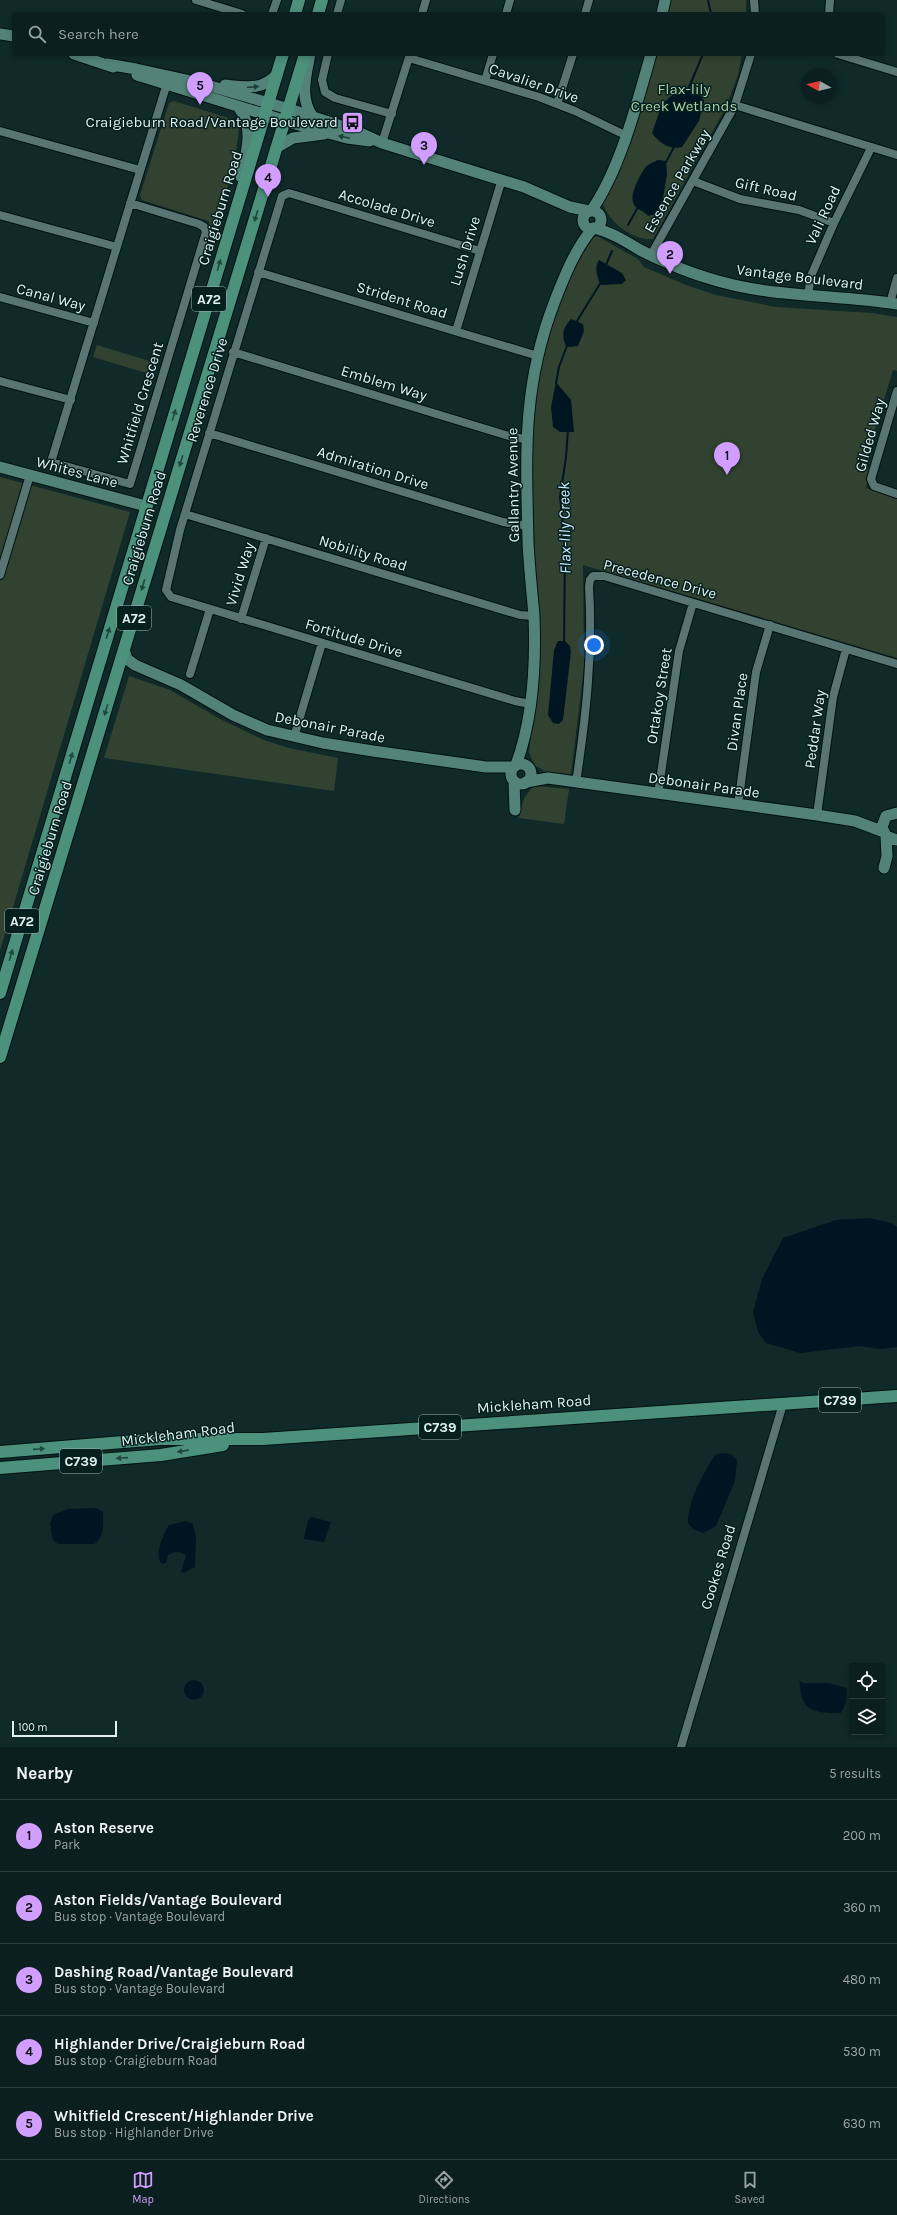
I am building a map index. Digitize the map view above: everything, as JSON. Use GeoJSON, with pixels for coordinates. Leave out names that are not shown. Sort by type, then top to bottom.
{"type":"FeatureCollection","features":[{"type":"Feature","properties":{"kind":"main road"},"geometry":{"type":"LineString","coordinates":[[296,12],[299,0]]}},
{"type":"Feature","properties":{"kind":"main road"},"geometry":{"type":"LineString","coordinates":[[319,12],[322,0]]}},
{"type":"Feature","properties":{"kind":"main road","name":"Craigieburn Road"},"geometry":{"type":"LineString","coordinates":[[0,993],[282,56]]}},
{"type":"Feature","properties":{"kind":"main road","name":"Craigieburn Road"},"geometry":{"type":"LineString","coordinates":[[0,1057],[304,56]]}},
{"type":"Feature","properties":{"kind":"main road","name":"Mickleham Road"},"geometry":{"type":"LineString","coordinates":[[783,1404],[897,1393]]}},
{"type":"Feature","properties":{"kind":"main road","name":"Mickleham Road"},"geometry":{"type":"LineString","coordinates":[[0,1452],[160,1439],[263,1439],[616,1414],[664,1406],[783,1404],[897,1397]]}},
{"type":"Feature","properties":{"kind":"main road","name":"Mickleham Road"},"geometry":{"type":"LineString","coordinates":[[0,1468],[161,1454],[263,1439]]}},
{"type":"Feature","properties":{"kind":"street"},"geometry":{"type":"LineString","coordinates":[[196,0],[235,12]]}},
{"type":"Feature","properties":{"kind":"street"},"geometry":{"type":"LineString","coordinates":[[273,12],[277,0]]}},
{"type":"Feature","properties":{"kind":"street"},"geometry":{"type":"LineString","coordinates":[[338,12],[341,0]]}},
{"type":"Feature","properties":{"kind":"street"},"geometry":{"type":"LineString","coordinates":[[423,12],[426,0]]}},
{"type":"Feature","properties":{"kind":"street"},"geometry":{"type":"LineString","coordinates":[[507,12],[510,0]]}},
{"type":"Feature","properties":{"kind":"street"},"geometry":{"type":"LineString","coordinates":[[586,12],[589,0]]}},
{"type":"Feature","properties":{"kind":"street"},"geometry":{"type":"LineString","coordinates":[[662,12],[665,0]]}},
{"type":"Feature","properties":{"kind":"street"},"geometry":{"type":"LineString","coordinates":[[754,0],[755,12]]}},
{"type":"Feature","properties":{"kind":"street"},"geometry":{"type":"LineString","coordinates":[[829,12],[830,0]]}},
{"type":"Feature","properties":{"kind":"street"},"geometry":{"type":"LineString","coordinates":[[81,56],[168,80],[200,83],[255,87],[271,81],[277,74]]}},
{"type":"Feature","properties":{"kind":"street"},"geometry":{"type":"LineString","coordinates":[[310,56],[305,83],[305,102],[313,117]]}},
{"type":"Feature","properties":{"kind":"street"},"geometry":{"type":"LineString","coordinates":[[328,56],[322,80],[325,92],[335,98],[392,114]]}},
{"type":"Feature","properties":{"kind":"street"},"geometry":{"type":"LineString","coordinates":[[382,143],[409,56]]}},
{"type":"Feature","properties":{"kind":"street","name":"Cavalier Drive"},"geometry":{"type":"LineString","coordinates":[[409,56],[557,104],[625,135]]}},
{"type":"Feature","properties":{"kind":"street"},"geometry":{"type":"LineString","coordinates":[[485,81],[492,56]]}},
{"type":"Feature","properties":{"kind":"street"},"geometry":{"type":"LineString","coordinates":[[557,104],[572,56]]}},
{"type":"Feature","properties":{"kind":"street"},"geometry":{"type":"LineString","coordinates":[[592,220],[625,135],[650,56]]}},
{"type":"Feature","properties":{"kind":"street","name":"Essence Parkway"},"geometry":{"type":"LineString","coordinates":[[651,255],[735,105],[751,56]]}},
{"type":"Feature","properties":{"kind":"street"},"geometry":{"type":"LineString","coordinates":[[845,56],[897,72]]}},
{"type":"Feature","properties":{"kind":"street","name":"Vantage Boulevard"},"geometry":{"type":"LineString","coordinates":[[168,80],[239,108],[265,116],[328,134],[382,143],[502,179],[540,193],[570,207],[651,255],[689,272],[728,284],[769,292],[894,304]]}},
{"type":"Feature","properties":{"kind":"street","name":"Whitfield Crescent"},"geometry":{"type":"LineString","coordinates":[[130,203],[199,224],[204,227],[206,232],[130,484],[51,462],[71,400],[130,203],[140,170],[168,80]]}},
{"type":"Feature","properties":{"kind":"street","name":"Vantage Boulevard"},"geometry":{"type":"LineString","coordinates":[[200,83],[289,109],[356,131],[382,143]]}},
{"type":"Feature","properties":{"kind":"street"},"geometry":{"type":"LineString","coordinates":[[735,105],[870,148],[897,155]]}},
{"type":"Feature","properties":{"kind":"street"},"geometry":{"type":"LineString","coordinates":[[235,213],[248,132],[246,118],[239,108]]}},
{"type":"Feature","properties":{"kind":"street"},"geometry":{"type":"LineString","coordinates":[[0,132],[140,170]]}},
{"type":"Feature","properties":{"kind":"street"},"geometry":{"type":"LineString","coordinates":[[276,148],[293,138],[328,134]]}},
{"type":"Feature","properties":{"kind":"street","name":"Vali Road"},"geometry":{"type":"LineString","coordinates":[[808,296],[811,276],[834,223],[870,148]]}},
{"type":"Feature","properties":{"kind":"street","name":"Lush Drive"},"geometry":{"type":"LineString","coordinates":[[456,331],[502,179]]}},
{"type":"Feature","properties":{"kind":"street","name":"Gift Road"},"geometry":{"type":"LineString","coordinates":[[693,181],[740,199],[799,210],[834,223]]}},
{"type":"Feature","properties":{"kind":"street","name":"Accolade Drive"},"geometry":{"type":"LineString","coordinates":[[286,193],[480,251]]}},
{"type":"Feature","properties":{"kind":"street","name":"Reverence Drive"},"geometry":{"type":"LineString","coordinates":[[171,597],[166,593],[166,588],[185,514],[280,200],[286,193]]}},
{"type":"Feature","properties":{"kind":"street"},"geometry":{"type":"LineString","coordinates":[[0,215],[117,247]]}},
{"type":"Feature","properties":{"kind":"street","name":"Gallantry Avenue"},"geometry":{"type":"LineString","coordinates":[[515,766],[525,738],[534,660],[534,616],[528,526],[526,439],[530,396],[538,356],[557,296],[592,220]]}},
{"type":"Feature","properties":{"kind":"street","name":"Strident Road"},"geometry":{"type":"LineString","coordinates":[[258,272],[538,356]]}},
{"type":"Feature","properties":{"kind":"street"},"geometry":{"type":"LineString","coordinates":[[894,304],[897,278]]}},
{"type":"Feature","properties":{"kind":"street","name":"Canal Way"},"geometry":{"type":"LineString","coordinates":[[0,297],[94,323]]}},
{"type":"Feature","properties":{"kind":"street","name":"Emblem Way"},"geometry":{"type":"LineString","coordinates":[[233,352],[512,437],[526,439]]}},
{"type":"Feature","properties":{"kind":"street"},"geometry":{"type":"LineString","coordinates":[[0,380],[71,400]]}},
{"type":"Feature","properties":{"kind":"street","name":"Gilded Way"},"geometry":{"type":"LineString","coordinates":[[897,391],[871,479],[874,486],[897,494]]}},
{"type":"Feature","properties":{"kind":"street","name":"Admiration Drive"},"geometry":{"type":"LineString","coordinates":[[209,433],[503,522],[528,526]]}},
{"type":"Feature","properties":{"kind":"street","name":"Whites Lane"},"geometry":{"type":"LineString","coordinates":[[0,467],[146,506]]}},
{"type":"Feature","properties":{"kind":"street"},"geometry":{"type":"LineString","coordinates":[[0,575],[30,475]]}},
{"type":"Feature","properties":{"kind":"street","name":"Nobility Road"},"geometry":{"type":"LineString","coordinates":[[185,514],[520,615],[534,616]]}},
{"type":"Feature","properties":{"kind":"street","name":"Vivid Way"},"geometry":{"type":"LineString","coordinates":[[241,618],[266,538]]}},
{"type":"Feature","properties":{"kind":"street","name":"Precedence Drive"},"geometry":{"type":"LineString","coordinates":[[576,783],[590,682],[590,578],[596,575],[604,576],[897,664]]}},
{"type":"Feature","properties":{"kind":"street","name":"Fortitude Drive"},"geometry":{"type":"LineString","coordinates":[[171,597],[508,700],[530,704]]}},
{"type":"Feature","properties":{"kind":"street","name":"Ortakoy Street"},"geometry":{"type":"LineString","coordinates":[[658,794],[679,651],[693,603]]}},
{"type":"Feature","properties":{"kind":"street"},"geometry":{"type":"LineString","coordinates":[[190,674],[210,609]]}},
{"type":"Feature","properties":{"kind":"street","name":"Divan Place"},"geometry":{"type":"LineString","coordinates":[[738,804],[756,672],[770,626]]}},
{"type":"Feature","properties":{"kind":"street"},"geometry":{"type":"LineString","coordinates":[[294,737],[322,643]]}},
{"type":"Feature","properties":{"kind":"street"},"geometry":{"type":"LineString","coordinates":[[124,649],[127,659],[135,666]]}},
{"type":"Feature","properties":{"kind":"street","name":"Peddar Way"},"geometry":{"type":"LineString","coordinates":[[817,815],[833,697],[846,649]]}},
{"type":"Feature","properties":{"kind":"street"},"geometry":{"type":"LineString","coordinates":[[117,672],[123,667],[135,666]]}},
{"type":"Feature","properties":{"kind":"street","name":"Debonair Parade"},"geometry":{"type":"LineString","coordinates":[[135,666],[181,685],[247,722],[267,730],[335,745],[486,767],[515,766]]}},
{"type":"Feature","properties":{"kind":"street","name":"Gallantry Avenue"},"geometry":{"type":"LineString","coordinates":[[525,738],[529,768]]}},
{"type":"Feature","properties":{"kind":"street"},"geometry":{"type":"LineString","coordinates":[[522,764],[529,768],[530,778],[519,781],[511,772],[515,766],[522,764]]}},
{"type":"Feature","properties":{"kind":"street","name":"Debonair Parade"},"geometry":{"type":"LineString","coordinates":[[486,767],[519,781],[548,778],[855,821],[889,836]]}},
{"type":"Feature","properties":{"kind":"street","name":"Debonair Parade"},"geometry":{"type":"LineString","coordinates":[[529,768],[548,778]]}},
{"type":"Feature","properties":{"kind":"street"},"geometry":{"type":"LineString","coordinates":[[514,813],[519,781]]}},
{"type":"Feature","properties":{"kind":"street"},"geometry":{"type":"LineString","coordinates":[[893,812],[882,824],[889,836],[884,868],[897,846]]}},
{"type":"Feature","properties":{"kind":"street","name":"Debonair Parade"},"geometry":{"type":"LineString","coordinates":[[855,821],[893,812]]}},
{"type":"Feature","properties":{"kind":"street","name":"Cookes Road"},"geometry":{"type":"LineString","coordinates":[[681,1747],[783,1404]]}},
{"type":"Feature","properties":{"kind":"green space"},"geometry":{"type":"Polygon","coordinates":[[[670,0],[746,0],[746,12],[667,12],[670,0]]]}},
{"type":"Feature","properties":{"kind":"green space","name":"Flax-lily Creek Wetlands"},"geometry":{"type":"Polygon","coordinates":[[[654,56],[742,56],[738,75],[726,107],[653,239],[645,239],[630,234],[616,224],[606,211],[603,204],[621,157],[654,56]]]}},
{"type":"Feature","properties":{"kind":"green space"},"geometry":{"type":"Polygon","coordinates":[[[174,101],[232,119],[239,124],[234,161],[219,221],[211,226],[208,221],[142,200],[140,195],[169,103],[174,101]]]}},
{"type":"Feature","properties":{"kind":"green space"},"geometry":{"type":"Polygon","coordinates":[[[597,236],[638,259],[644,267],[686,285],[716,295],[776,307],[872,313],[897,317],[897,371],[893,370],[864,466],[869,468],[866,488],[897,497],[897,658],[583,565],[584,668],[571,774],[548,773],[534,765],[529,752],[537,688],[536,585],[531,445],[533,412],[542,359],[555,308],[590,239],[597,236]]]}},
{"type":"Feature","properties":{"kind":"green space"},"geometry":{"type":"Polygon","coordinates":[[[97,345],[156,363],[153,375],[93,357],[97,345]]]}},
{"type":"Feature","properties":{"kind":"green space"},"geometry":{"type":"Polygon","coordinates":[[[0,477],[130,512],[0,951],[0,477]]]}},
{"type":"Feature","properties":{"kind":"green space"},"geometry":{"type":"Polygon","coordinates":[[[129,676],[170,690],[222,720],[264,740],[289,748],[338,758],[334,791],[104,758],[129,676]]]}},
{"type":"Feature","properties":{"kind":"green space"},"geometry":{"type":"Polygon","coordinates":[[[535,786],[569,789],[564,824],[519,818],[522,804],[528,792],[535,786]]]}},
{"type":"Feature","properties":{"kind":"water"},"geometry":{"type":"Polygon","coordinates":[[[687,90],[699,93],[704,101],[699,121],[682,147],[669,147],[661,143],[652,133],[660,111],[666,100],[671,96],[687,90]]]}},
{"type":"Feature","properties":{"kind":"water"},"geometry":{"type":"Polygon","coordinates":[[[658,160],[666,161],[667,174],[663,198],[656,214],[648,216],[634,205],[632,198],[638,179],[645,168],[649,164],[658,160]]]}},
{"type":"Feature","properties":{"kind":"water"},"geometry":{"type":"Polygon","coordinates":[[[599,260],[622,273],[626,280],[622,284],[601,285],[597,272],[597,263],[599,260]]]}},
{"type":"Feature","properties":{"kind":"water"},"geometry":{"type":"Polygon","coordinates":[[[571,319],[583,324],[584,331],[578,346],[570,347],[566,346],[563,335],[566,325],[571,319]]]}},
{"type":"Feature","properties":{"kind":"water"},"geometry":{"type":"Polygon","coordinates":[[[556,382],[571,400],[574,432],[560,432],[553,427],[551,407],[556,382]]]}},
{"type":"Feature","properties":{"kind":"water"},"geometry":{"type":"Polygon","coordinates":[[[558,641],[565,641],[570,646],[571,651],[563,720],[559,724],[553,723],[548,715],[554,650],[558,641]]]}},
{"type":"Feature","properties":{"kind":"water"},"geometry":{"type":"Polygon","coordinates":[[[869,1218],[891,1223],[897,1227],[897,1347],[880,1349],[859,1346],[800,1353],[766,1343],[758,1332],[753,1312],[762,1279],[783,1238],[836,1220],[869,1218]]]}},
{"type":"Feature","properties":{"kind":"water"},"geometry":{"type":"Polygon","coordinates":[[[722,1453],[731,1454],[737,1460],[735,1481],[716,1526],[703,1533],[693,1529],[688,1523],[693,1496],[710,1462],[715,1455],[722,1453]]]}},
{"type":"Feature","properties":{"kind":"water"},"geometry":{"type":"Polygon","coordinates":[[[96,1508],[103,1512],[103,1525],[102,1534],[98,1541],[94,1544],[58,1544],[53,1540],[50,1524],[53,1515],[68,1509],[96,1508]]]}},
{"type":"Feature","properties":{"kind":"water"},"geometry":{"type":"Polygon","coordinates":[[[311,1517],[331,1522],[324,1542],[304,1539],[308,1521],[311,1517]]]}},
{"type":"Feature","properties":{"kind":"water"},"geometry":{"type":"Polygon","coordinates":[[[186,1521],[192,1523],[196,1537],[195,1567],[184,1573],[181,1572],[186,1556],[184,1554],[177,1552],[168,1555],[166,1563],[162,1564],[159,1556],[159,1550],[160,1544],[169,1525],[186,1521]]]}},
{"type":"Feature","properties":{"kind":"water"},"geometry":{"type":"Polygon","coordinates":[[[194,1680],[201,1683],[204,1690],[201,1697],[194,1700],[187,1697],[184,1690],[187,1683],[194,1680]]]}},
{"type":"Feature","properties":{"kind":"water"},"geometry":{"type":"Polygon","coordinates":[[[799,1681],[803,1683],[829,1683],[847,1688],[846,1703],[841,1713],[819,1712],[806,1705],[802,1698],[799,1681]]]}},
{"type":"Feature","properties":{"kind":"waterway","name":"Flax-lily Creek"},"geometry":{"type":"LineString","coordinates":[[708,0],[711,12]]}},
{"type":"Feature","properties":{"kind":"waterway","name":"Flax-lily Creek"},"geometry":{"type":"LineString","coordinates":[[687,92],[702,56]]}},
{"type":"Feature","properties":{"kind":"waterway","name":"Flax-lily Creek"},"geometry":{"type":"LineString","coordinates":[[666,162],[674,147]]}},
{"type":"Feature","properties":{"kind":"waterway","name":"Flax-lily Creek"},"geometry":{"type":"LineString","coordinates":[[628,225],[638,207]]}},
{"type":"Feature","properties":{"kind":"waterway","name":"Flax-lily Creek"},"geometry":{"type":"LineString","coordinates":[[606,265],[612,251]]}},
{"type":"Feature","properties":{"kind":"waterway","name":"Flax-lily Creek"},"geometry":{"type":"LineString","coordinates":[[577,321],[601,282]]}},
{"type":"Feature","properties":{"kind":"waterway","name":"Flax-lily Creek"},"geometry":{"type":"LineString","coordinates":[[556,383],[559,367],[568,343]]}},
{"type":"Feature","properties":{"kind":"waterway","name":"Flax-lily Creek"},"geometry":{"type":"LineString","coordinates":[[564,643],[565,548],[560,497],[566,457],[568,430]]}},
{"type":"Feature","properties":{"kind":"place","name":"Whitfield Crescent/Highlander Drive"},"geometry":{"type":"Point","coordinates":[200,105]}},
{"type":"Feature","properties":{"kind":"place","name":"Craigieburn Road/Vantage Boulevard"},"geometry":{"type":"Point","coordinates":[353,122]}},
{"type":"Feature","properties":{"kind":"place","name":"Dashing Road/Vantage Boulevard"},"geometry":{"type":"Point","coordinates":[424,165]}},
{"type":"Feature","properties":{"kind":"place","name":"Highlander Drive/Craigieburn Road"},"geometry":{"type":"Point","coordinates":[268,197]}},
{"type":"Feature","properties":{"kind":"place","name":"Aston Fields/Vantage Boulevard"},"geometry":{"type":"Point","coordinates":[670,274]}},
{"type":"Feature","properties":{"kind":"place","name":"Aston Reserve"},"geometry":{"type":"Point","coordinates":[727,475]}}]}
